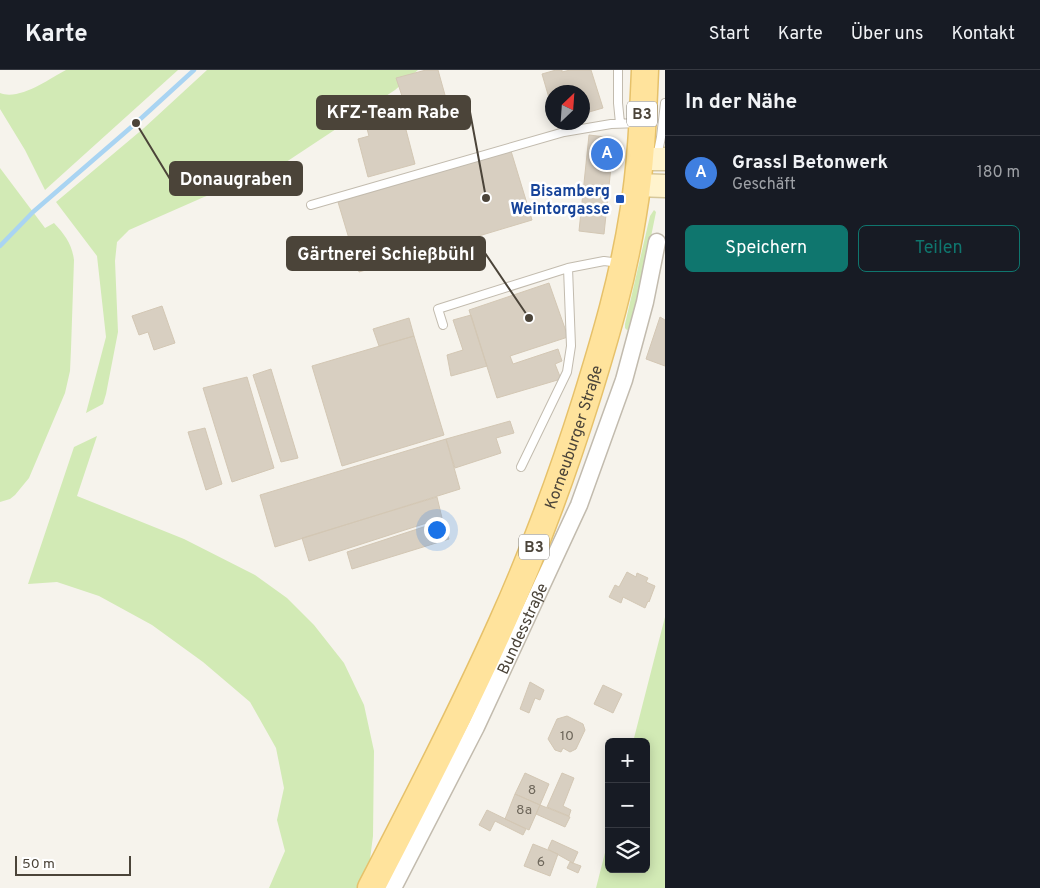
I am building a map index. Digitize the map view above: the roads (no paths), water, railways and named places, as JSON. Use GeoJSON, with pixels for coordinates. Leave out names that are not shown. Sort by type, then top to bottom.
{"type":"FeatureCollection","features":[{"type":"Feature","properties":{"kind":"main road","name":"Korneuburger Straße"},"geometry":{"type":"LineString","coordinates":[[371,888],[441,751],[505,615],[548,511],[604,345],[624,264],[633,214],[652,170],[631,123],[645,70]]}},
{"type":"Feature","properties":{"kind":"street","name":"Bundesstraße"},"geometry":{"type":"LineString","coordinates":[[393,888],[476,727],[575,513],[618,399],[630,360],[657,242]]}},
{"type":"Feature","properties":{"kind":"street"},"geometry":{"type":"LineString","coordinates":[[604,345],[630,360]]}},
{"type":"Feature","properties":{"kind":"lane"},"geometry":{"type":"LineString","coordinates":[[311,205],[564,132],[594,126],[631,123],[618,103],[618,70]]}},
{"type":"Feature","properties":{"kind":"lane"},"geometry":{"type":"LineString","coordinates":[[652,170],[662,137],[665,103]]}},
{"type":"Feature","properties":{"kind":"lane"},"geometry":{"type":"LineString","coordinates":[[443,325],[438,309],[568,268],[604,261],[624,264]]}},
{"type":"Feature","properties":{"kind":"lane"},"geometry":{"type":"LineString","coordinates":[[521,467],[567,372],[571,346],[568,268]]}},
{"type":"Feature","properties":{"kind":"waterway"},"geometry":{"type":"LineString","coordinates":[[0,246],[33,212],[194,70]]}},
{"type":"Feature","properties":{"kind":"place","name":"Donaugraben"},"geometry":{"type":"Point","coordinates":[136,123]}},
{"type":"Feature","properties":{"kind":"place","name":"Grassl Betonwerk"},"geometry":{"type":"Point","coordinates":[607,154]}},
{"type":"Feature","properties":{"kind":"place","name":"KFZ-Team Rabe"},"geometry":{"type":"Point","coordinates":[486,198]}},
{"type":"Feature","properties":{"kind":"place","name":"Bisamberg Weintorgasse"},"geometry":{"type":"Point","coordinates":[620,199]}},
{"type":"Feature","properties":{"kind":"place","name":"Gärtnerei Schießbühl"},"geometry":{"type":"Point","coordinates":[529,318]}}]}
